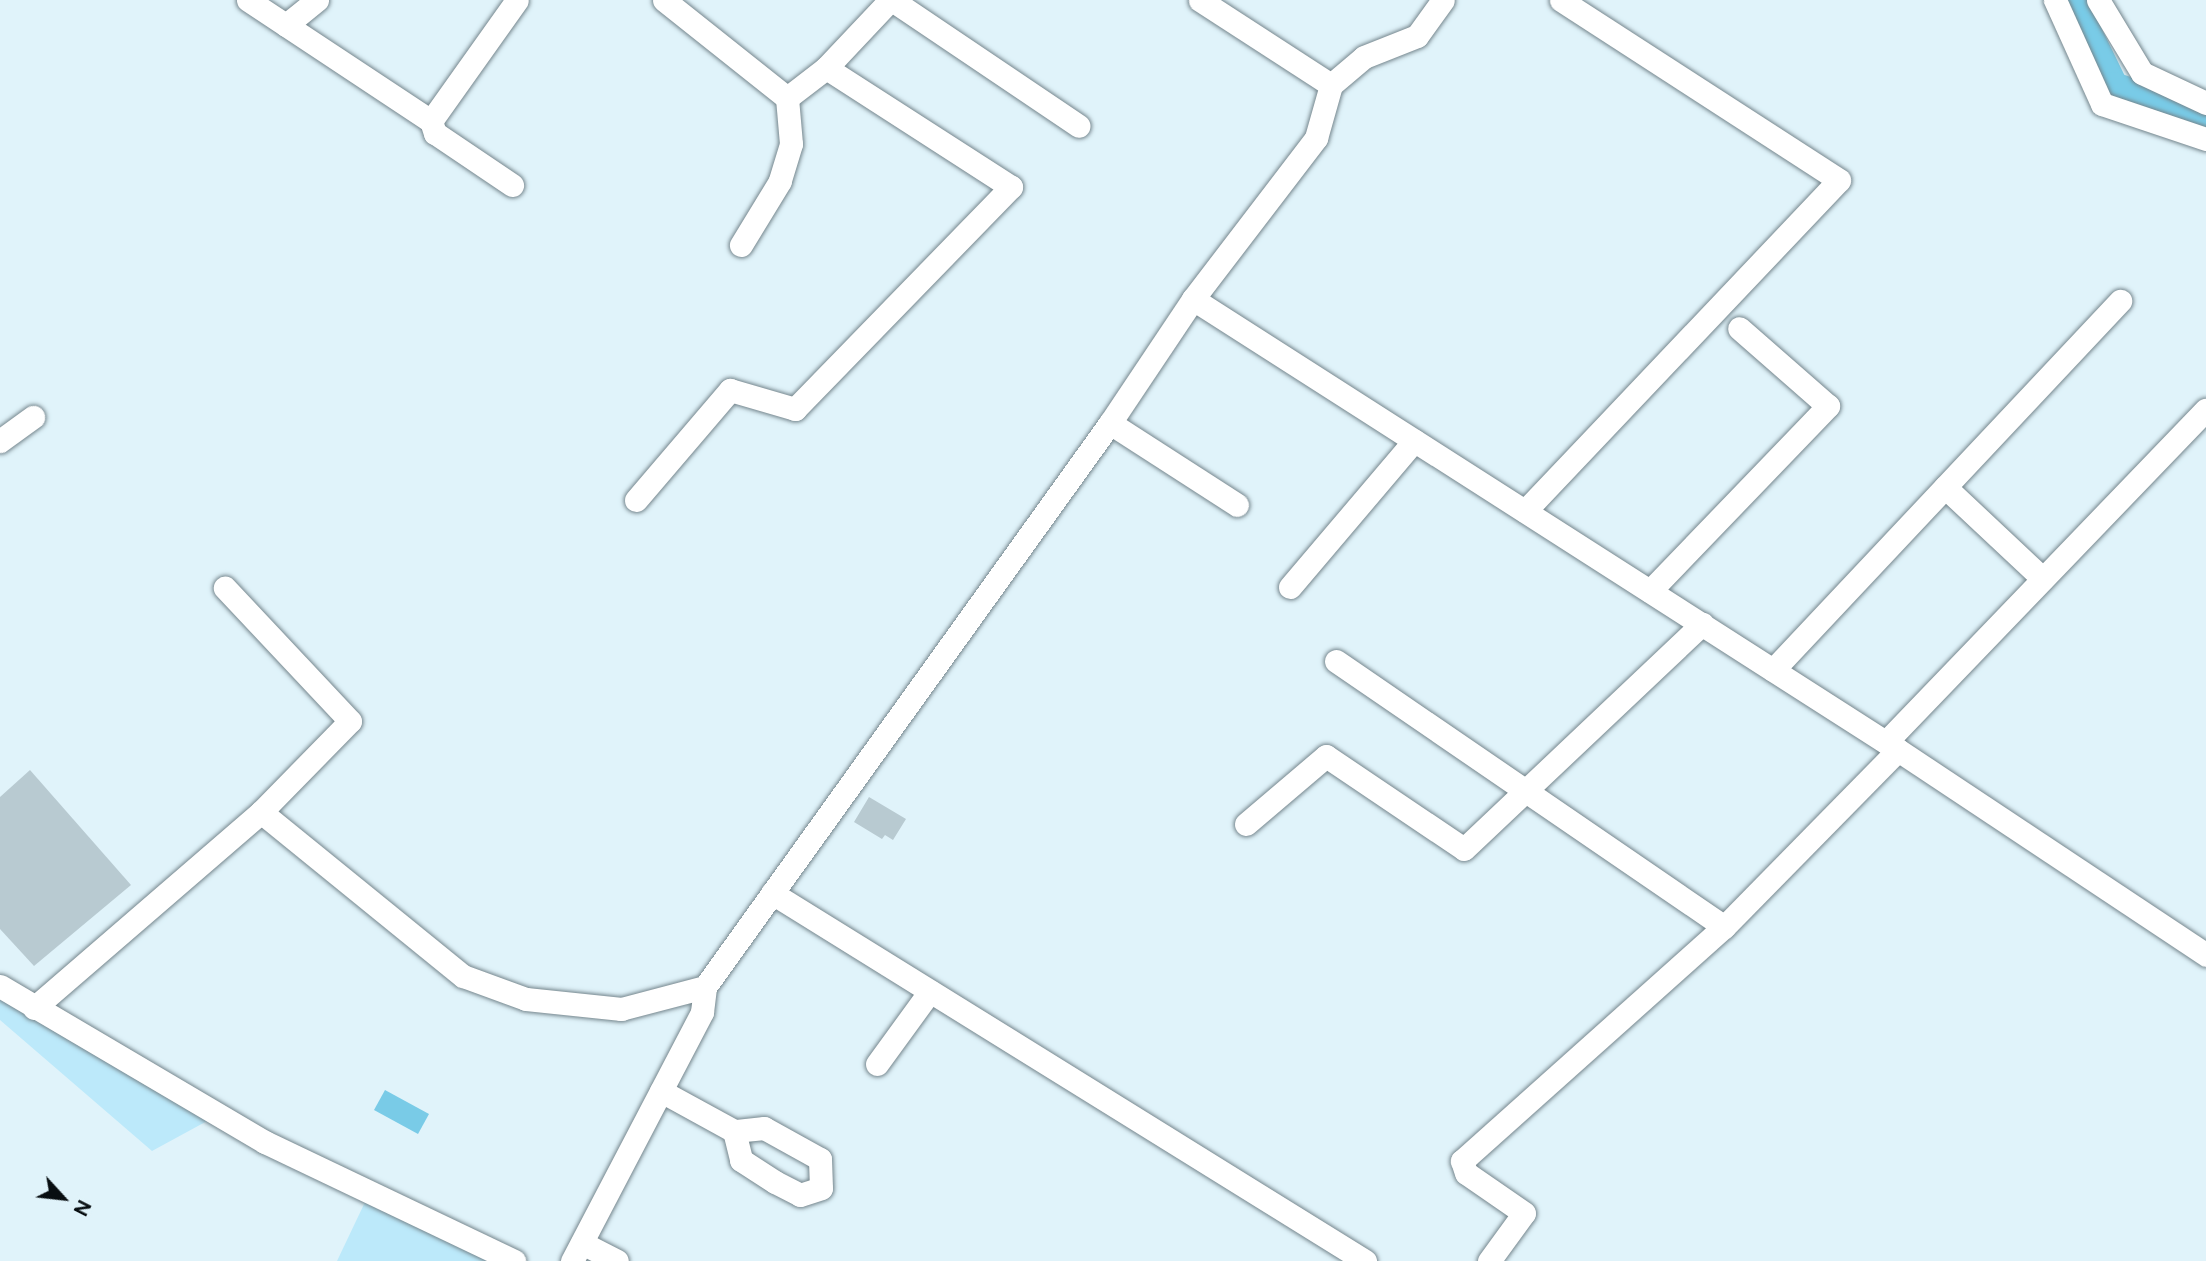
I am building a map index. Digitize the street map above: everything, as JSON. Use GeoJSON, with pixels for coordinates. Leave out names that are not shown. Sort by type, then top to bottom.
{"type":"FeatureCollection","features":[{"type":"Feature","properties":{"kind":"street"},"geometry":{"type":"LineString","coordinates":[[248,0],[431,121],[435,133],[512,185]]}},
{"type":"Feature","properties":{"kind":"street"},"geometry":{"type":"LineString","coordinates":[[286,25],[317,0]]}},
{"type":"Feature","properties":{"kind":"street"},"geometry":{"type":"LineString","coordinates":[[431,121],[517,0]]}},
{"type":"Feature","properties":{"kind":"street"},"geometry":{"type":"LineString","coordinates":[[664,0],[787,98],[792,144],[780,181],[741,245]]}},
{"type":"Feature","properties":{"kind":"street"},"geometry":{"type":"LineString","coordinates":[[787,98],[826,68],[891,0],[1079,126]]}},
{"type":"Feature","properties":{"kind":"street"},"geometry":{"type":"LineString","coordinates":[[1200,0],[1331,85]]}},
{"type":"Feature","properties":{"kind":"street"},"geometry":{"type":"LineString","coordinates":[[617,1261],[577,1252],[702,1012],[705,987],[1110,423],[1193,299],[1316,138],[1331,85],[1364,57],[1417,36],[1443,0]]}},
{"type":"Feature","properties":{"kind":"street"},"geometry":{"type":"LineString","coordinates":[[1525,511],[1839,180],[1561,0]]}},
{"type":"Feature","properties":{"kind":"street"},"geometry":{"type":"LineString","coordinates":[[2055,0],[2102,104],[2206,139]]}},
{"type":"Feature","properties":{"kind":"street"},"geometry":{"type":"LineString","coordinates":[[2098,0],[2142,73],[2206,103]]}},
{"type":"Feature","properties":{"kind":"street"},"geometry":{"type":"LineString","coordinates":[[636,500],[730,390],[795,409],[1011,187],[826,68]]}},
{"type":"Feature","properties":{"kind":"street"},"geometry":{"type":"LineString","coordinates":[[1193,299],[1892,746],[2206,955]]}},
{"type":"Feature","properties":{"kind":"street"},"geometry":{"type":"LineString","coordinates":[[1773,670],[2120,301]]}},
{"type":"Feature","properties":{"kind":"street"},"geometry":{"type":"LineString","coordinates":[[1650,591],[1828,406],[1739,328]]}},
{"type":"Feature","properties":{"kind":"street"},"geometry":{"type":"LineString","coordinates":[[1489,1261],[1524,1213],[1466,1173],[1462,1161],[1724,927],[2043,579],[2206,410]]}},
{"type":"Feature","properties":{"kind":"street"},"geometry":{"type":"LineString","coordinates":[[0,441],[33,417]]}},
{"type":"Feature","properties":{"kind":"street"},"geometry":{"type":"LineString","coordinates":[[1110,423],[1237,505]]}},
{"type":"Feature","properties":{"kind":"street"},"geometry":{"type":"LineString","coordinates":[[1290,587],[1414,441]]}},
{"type":"Feature","properties":{"kind":"street"},"geometry":{"type":"LineString","coordinates":[[1945,487],[2043,579]]}},
{"type":"Feature","properties":{"kind":"street"},"geometry":{"type":"LineString","coordinates":[[34,1008],[261,812],[349,721],[225,589]]}},
{"type":"Feature","properties":{"kind":"street"},"geometry":{"type":"LineString","coordinates":[[1245,824],[1326,756],[1464,849],[1702,624]]}},
{"type":"Feature","properties":{"kind":"street"},"geometry":{"type":"LineString","coordinates":[[1336,661],[1524,793],[1724,927]]}},
{"type":"Feature","properties":{"kind":"street"},"geometry":{"type":"LineString","coordinates":[[261,812],[463,976],[526,999],[621,1009],[705,987]]}},
{"type":"Feature","properties":{"kind":"street"},"geometry":{"type":"LineString","coordinates":[[772,893],[1365,1261]]}},
{"type":"Feature","properties":{"kind":"street"},"geometry":{"type":"LineString","coordinates":[[0,986],[265,1142],[514,1261]]}},
{"type":"Feature","properties":{"kind":"street"},"geometry":{"type":"LineString","coordinates":[[877,1064],[930,991]]}},
{"type":"Feature","properties":{"kind":"street"},"geometry":{"type":"LineString","coordinates":[[661,1091],[734,1131]]}},
{"type":"Feature","properties":{"kind":"shaded area"},"geometry":{"type":"Polygon","coordinates":[[[0,999],[209,1120],[152,1151],[0,1020],[0,999]]]}},
{"type":"Feature","properties":{"kind":"shaded area"},"geometry":{"type":"Polygon","coordinates":[[[385,1090],[429,1114],[418,1134],[374,1110],[385,1090]]]}},
{"type":"Feature","properties":{"kind":"shaded area"},"geometry":{"type":"Polygon","coordinates":[[[366,1200],[499,1261],[337,1261],[366,1200]]]}},
{"type":"Feature","properties":{"kind":"building"},"geometry":{"type":"Polygon","coordinates":[[[30,770],[131,885],[34,966],[0,929],[0,797],[30,770]]]}},
{"type":"Feature","properties":{"kind":"building"},"geometry":{"type":"Polygon","coordinates":[[[869,797],[906,819],[893,840],[885,835],[882,839],[854,822],[869,797]]]}},
{"type":"Feature","properties":{"kind":"waterway"},"geometry":{"type":"LineString","coordinates":[[2070,0],[2113,88],[2206,119]]}}]}
